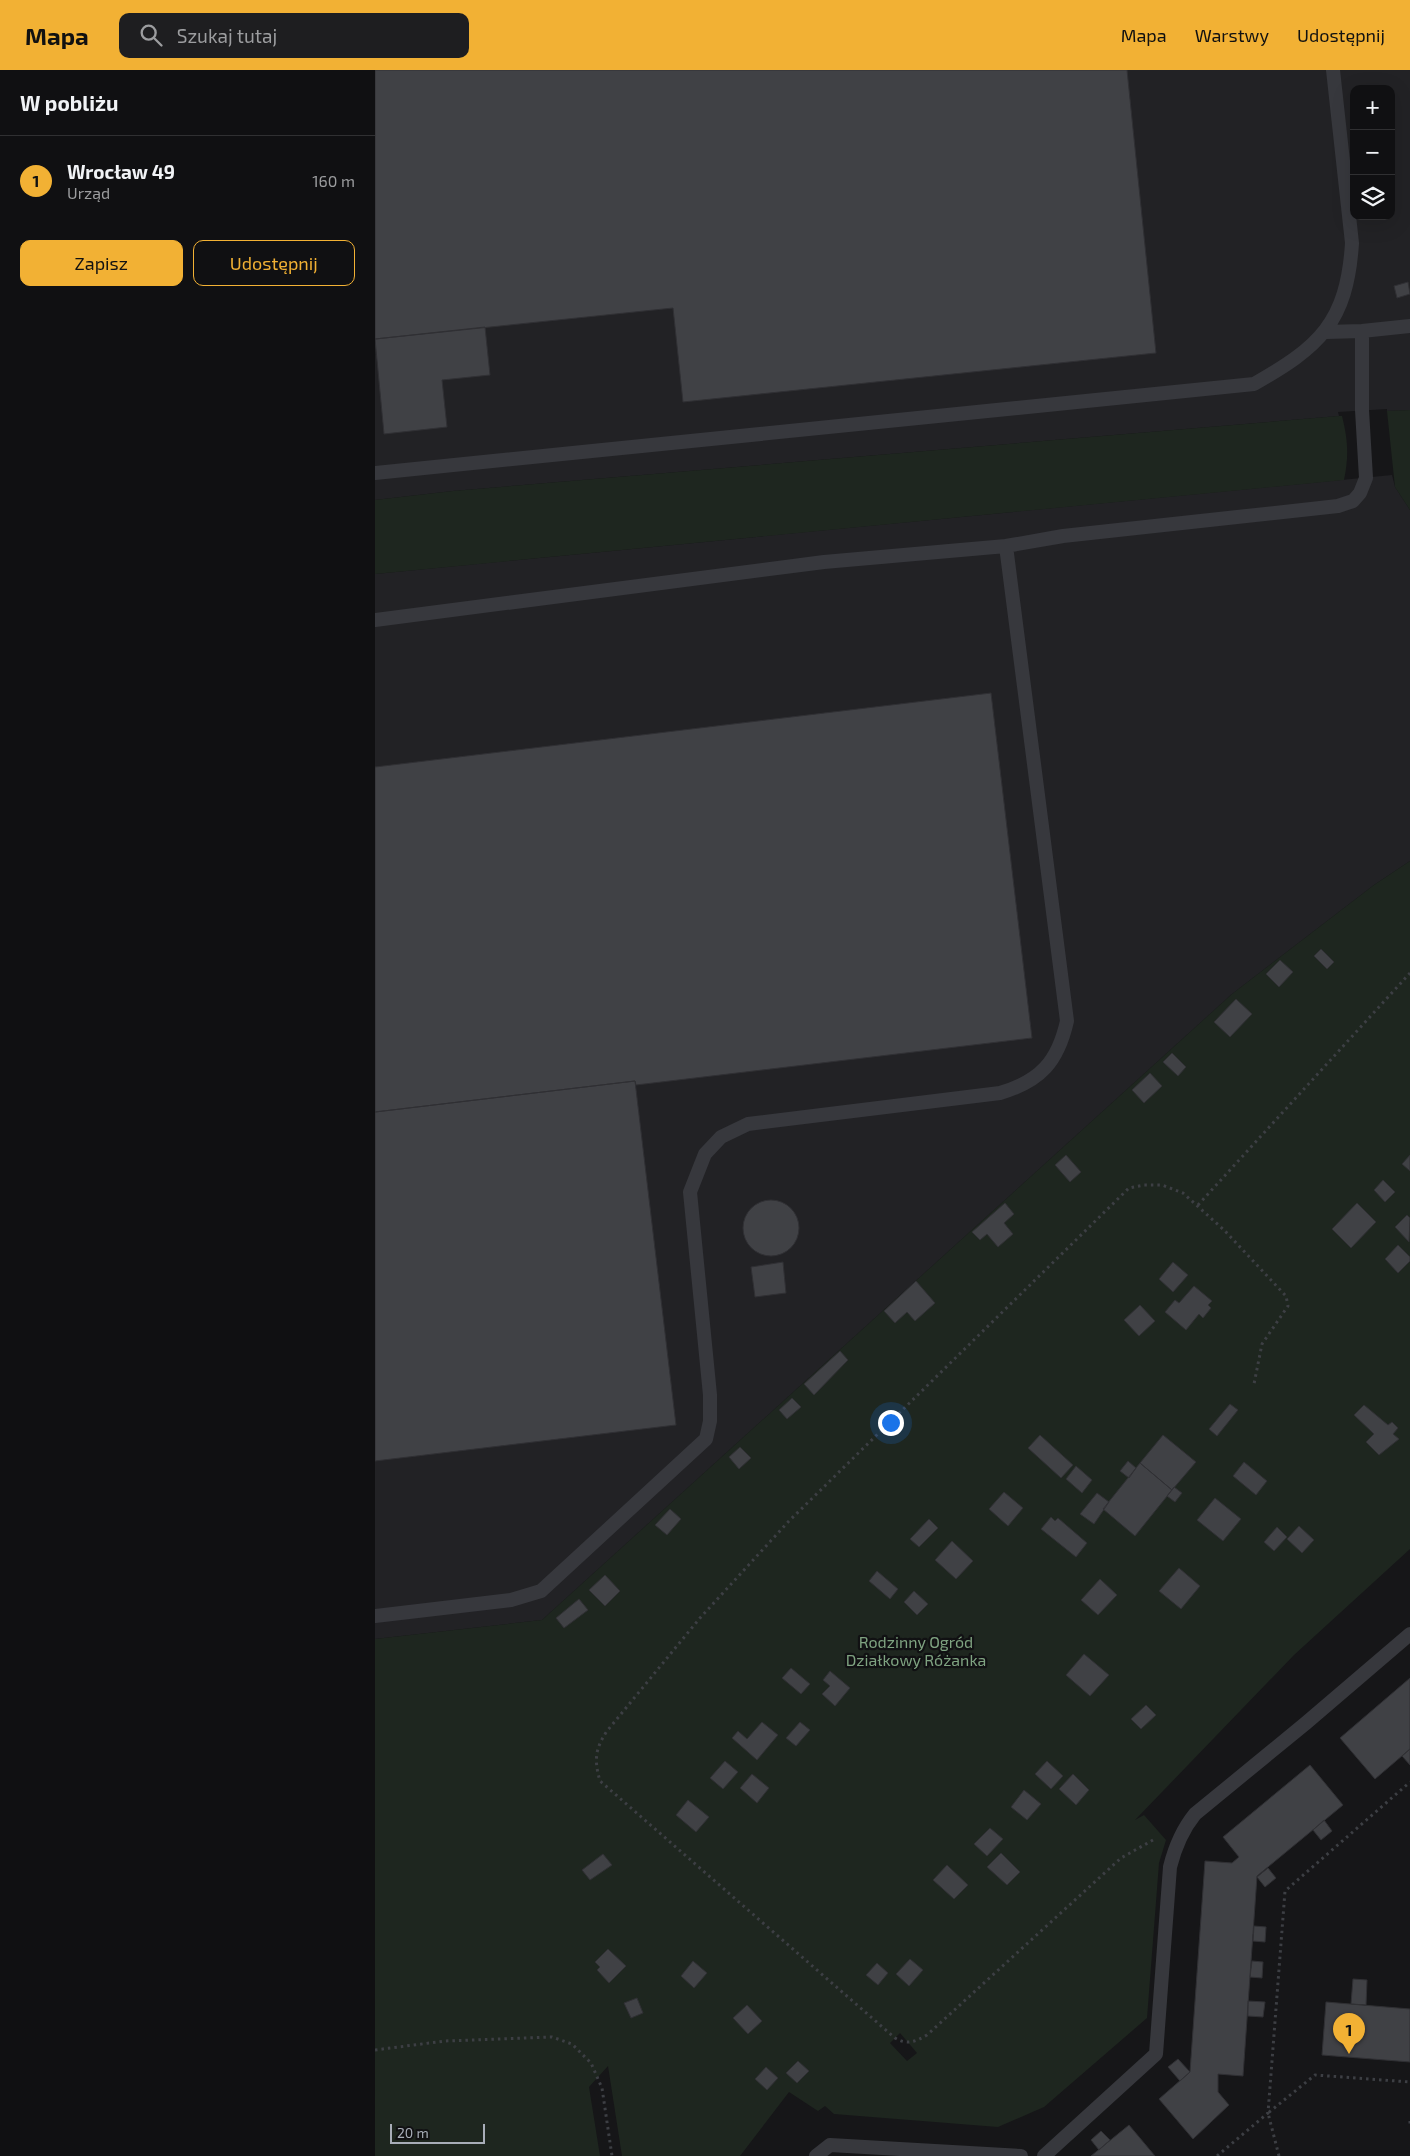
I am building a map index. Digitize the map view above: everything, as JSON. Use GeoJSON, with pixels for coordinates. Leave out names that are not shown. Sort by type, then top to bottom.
{"type":"FeatureCollection","features":[{"type":"Feature","properties":{"kind":"lane"},"geometry":{"type":"LineString","coordinates":[[375,474],[1254,384],[1294,361],[1326,332],[1343,298],[1350,270],[1352,243],[1333,70]]}},
{"type":"Feature","properties":{"kind":"lane"},"geometry":{"type":"LineString","coordinates":[[1326,332],[1363,331],[1410,326]]}},
{"type":"Feature","properties":{"kind":"lane"},"geometry":{"type":"LineString","coordinates":[[375,620],[824,562],[1007,546],[1063,536],[1338,506],[1353,501],[1360,493],[1366,478],[1362,410],[1363,331]]}},
{"type":"Feature","properties":{"kind":"lane"},"geometry":{"type":"LineString","coordinates":[[375,1616],[511,1600],[541,1591],[706,1439],[710,1421],[710,1395],[690,1192],[705,1154],[721,1137],[748,1124],[1000,1093],[1018,1088],[1032,1080],[1054,1059],[1063,1041],[1067,1021],[1007,546]]}},
{"type":"Feature","properties":{"kind":"lane"},"geometry":{"type":"LineString","coordinates":[[1044,2156],[1156,2054],[1170,1867],[1179,1840],[1195,1814],[1306,1724],[1410,1634]]}},
{"type":"Feature","properties":{"kind":"lane"},"geometry":{"type":"LineString","coordinates":[[816,2156],[830,2145],[1021,2156]]}},
{"type":"Feature","properties":{"kind":"path"},"geometry":{"type":"LineString","coordinates":[[1198,1205],[1410,973]]}},
{"type":"Feature","properties":{"kind":"path"},"geometry":{"type":"LineString","coordinates":[[1179,1840],[1160,1837],[1146,1842],[1121,1858],[1079,1898],[1021,1947],[937,2027],[918,2040],[904,2043],[895,2038],[600,1781],[597,1758],[598,1745],[607,1731],[749,1563],[789,1520],[889,1425],[1118,1196],[1129,1188],[1144,1184],[1162,1185],[1183,1193],[1198,1205],[1286,1296],[1288,1306],[1262,1344],[1254,1384]]}},
{"type":"Feature","properties":{"kind":"path"},"geometry":{"type":"LineString","coordinates":[[1279,2156],[1268,2113],[1285,1891],[1410,1782]]}},
{"type":"Feature","properties":{"kind":"path"},"geometry":{"type":"LineString","coordinates":[[375,2050],[445,2041],[552,2037],[571,2044],[591,2063],[602,2088],[613,2156]]}},
{"type":"Feature","properties":{"kind":"path"},"geometry":{"type":"LineString","coordinates":[[1217,2156],[1315,2075],[1410,2082]]}},
{"type":"Feature","properties":{"kind":"path"},"geometry":{"type":"LineString","coordinates":[[1410,2121],[1410,2127]]}},
{"type":"Feature","properties":{"kind":"shaded area"},"geometry":{"type":"Polygon","coordinates":[[[375,70],[1410,70],[1410,410],[1387,411],[1387,409],[1338,412],[1339,416],[453,491],[375,500],[375,70]]]}},
{"type":"Feature","properties":{"kind":"shaded area"},"geometry":{"type":"Polygon","coordinates":[[[1392,475],[1395,487],[1410,510],[1410,861],[1374,885],[1232,994],[542,1620],[375,1639],[375,574],[1392,475]]]}},
{"type":"Feature","properties":{"kind":"green space"},"geometry":{"type":"Polygon","coordinates":[[[1410,410],[1410,510],[1395,487],[1387,411],[1410,410]]]}},
{"type":"Feature","properties":{"kind":"green space"},"geometry":{"type":"Polygon","coordinates":[[[1342,416],[1347,440],[1347,463],[1344,480],[375,574],[375,500],[453,491],[1342,416]]]}},
{"type":"Feature","properties":{"kind":"green space","name":"Rodzinny Ogród Działkowy Różanka"},"geometry":{"type":"Polygon","coordinates":[[[1410,861],[1410,1549],[1294,1655],[1135,1820],[1144,1815],[1166,1840],[1159,1863],[1147,2018],[1044,2107],[998,2127],[834,2114],[825,2106],[818,2111],[789,2092],[740,2156],[622,2156],[608,2066],[589,2087],[600,2156],[375,2156],[375,1639],[542,1620],[1232,994],[1374,885],[1410,861]],[[900,2033],[890,2043],[907,2061],[917,2053],[900,2033]]]}},
{"type":"Feature","properties":{"kind":"building"},"geometry":{"type":"Polygon","coordinates":[[[375,70],[1127,70],[1156,353],[683,402],[673,308],[375,339],[375,70]]]}},
{"type":"Feature","properties":{"kind":"building"},"geometry":{"type":"Polygon","coordinates":[[[1408,282],[1410,294],[1397,298],[1394,286],[1408,282]]]}},
{"type":"Feature","properties":{"kind":"building"},"geometry":{"type":"Polygon","coordinates":[[[485,327],[490,375],[442,380],[447,427],[384,434],[375,339],[485,327]]]}},
{"type":"Feature","properties":{"kind":"building"},"geometry":{"type":"Polygon","coordinates":[[[991,693],[1032,1038],[636,1085],[635,1081],[375,1112],[375,767],[991,693]]]}},
{"type":"Feature","properties":{"kind":"building"},"geometry":{"type":"Polygon","coordinates":[[[1321,949],[1334,962],[1327,969],[1314,956],[1321,949]]]}},
{"type":"Feature","properties":{"kind":"building"},"geometry":{"type":"Polygon","coordinates":[[[1280,960],[1293,972],[1279,987],[1266,974],[1280,960]]]}},
{"type":"Feature","properties":{"kind":"building"},"geometry":{"type":"Polygon","coordinates":[[[1236,999],[1252,1014],[1230,1037],[1214,1022],[1236,999]]]}},
{"type":"Feature","properties":{"kind":"building"},"geometry":{"type":"Polygon","coordinates":[[[1172,1053],[1186,1067],[1178,1076],[1163,1062],[1172,1053]]]}},
{"type":"Feature","properties":{"kind":"building"},"geometry":{"type":"Polygon","coordinates":[[[1150,1073],[1162,1086],[1144,1103],[1132,1090],[1150,1073]]]}},
{"type":"Feature","properties":{"kind":"building"},"geometry":{"type":"Polygon","coordinates":[[[635,1081],[676,1425],[375,1461],[375,1112],[635,1081]]]}},
{"type":"Feature","properties":{"kind":"building"},"geometry":{"type":"Polygon","coordinates":[[[1066,1155],[1081,1172],[1070,1182],[1055,1165],[1066,1155]]]}},
{"type":"Feature","properties":{"kind":"building"},"geometry":{"type":"Polygon","coordinates":[[[1410,1155],[1410,1171],[1402,1164],[1410,1155]]]}},
{"type":"Feature","properties":{"kind":"building"},"geometry":{"type":"Polygon","coordinates":[[[1383,1180],[1395,1192],[1385,1202],[1374,1190],[1383,1180]]]}},
{"type":"Feature","properties":{"kind":"building"},"geometry":{"type":"Polygon","coordinates":[[[771,1200],[782,1202],[791,1208],[797,1217],[799,1228],[797,1239],[791,1248],[782,1254],[771,1256],[760,1254],[751,1248],[745,1239],[743,1228],[745,1217],[751,1208],[760,1202],[771,1200]]]}},
{"type":"Feature","properties":{"kind":"building"},"geometry":{"type":"Polygon","coordinates":[[[1005,1203],[1014,1214],[1004,1223],[1013,1234],[998,1247],[987,1234],[980,1240],[972,1232],[1005,1203]]]}},
{"type":"Feature","properties":{"kind":"building"},"geometry":{"type":"Polygon","coordinates":[[[1357,1203],[1376,1222],[1351,1248],[1332,1229],[1357,1203]]]}},
{"type":"Feature","properties":{"kind":"building"},"geometry":{"type":"Polygon","coordinates":[[[1407,1215],[1410,1218],[1409,1242],[1395,1227],[1407,1215]]]}},
{"type":"Feature","properties":{"kind":"building"},"geometry":{"type":"Polygon","coordinates":[[[1398,1245],[1410,1257],[1410,1261],[1398,1273],[1385,1259],[1398,1245]]]}},
{"type":"Feature","properties":{"kind":"building"},"geometry":{"type":"Polygon","coordinates":[[[783,1262],[786,1293],[755,1297],[751,1267],[783,1262]]]}},
{"type":"Feature","properties":{"kind":"building"},"geometry":{"type":"Polygon","coordinates":[[[1173,1262],[1188,1275],[1173,1292],[1159,1279],[1173,1262]]]}},
{"type":"Feature","properties":{"kind":"building"},"geometry":{"type":"Polygon","coordinates":[[[916,1281],[935,1303],[915,1321],[907,1312],[895,1323],[884,1311],[916,1281]]]}},
{"type":"Feature","properties":{"kind":"building"},"geometry":{"type":"Polygon","coordinates":[[[1194,1286],[1212,1301],[1208,1305],[1211,1308],[1203,1318],[1199,1314],[1186,1330],[1165,1312],[1175,1300],[1179,1303],[1194,1286]]]}},
{"type":"Feature","properties":{"kind":"building"},"geometry":{"type":"Polygon","coordinates":[[[1140,1305],[1155,1321],[1139,1336],[1124,1320],[1140,1305]]]}},
{"type":"Feature","properties":{"kind":"building"},"geometry":{"type":"Polygon","coordinates":[[[840,1351],[848,1360],[814,1395],[804,1384],[840,1351]]]}},
{"type":"Feature","properties":{"kind":"building"},"geometry":{"type":"Polygon","coordinates":[[[792,1398],[801,1407],[787,1419],[779,1410],[792,1398]]]}},
{"type":"Feature","properties":{"kind":"building"},"geometry":{"type":"Polygon","coordinates":[[[1230,1404],[1238,1410],[1217,1436],[1209,1429],[1230,1404]]]}},
{"type":"Feature","properties":{"kind":"building"},"geometry":{"type":"Polygon","coordinates":[[[1364,1405],[1388,1425],[1392,1422],[1398,1428],[1393,1434],[1399,1439],[1379,1455],[1366,1442],[1374,1434],[1354,1415],[1364,1405]]]}},
{"type":"Feature","properties":{"kind":"building"},"geometry":{"type":"Polygon","coordinates":[[[1040,1435],[1073,1465],[1061,1478],[1028,1448],[1040,1435]]]}},
{"type":"Feature","properties":{"kind":"building"},"geometry":{"type":"Polygon","coordinates":[[[1163,1435],[1196,1462],[1172,1490],[1140,1463],[1163,1435]]]}},
{"type":"Feature","properties":{"kind":"building"},"geometry":{"type":"Polygon","coordinates":[[[740,1447],[751,1458],[739,1469],[729,1457],[740,1447]]]}},
{"type":"Feature","properties":{"kind":"building"},"geometry":{"type":"Polygon","coordinates":[[[1128,1461],[1136,1468],[1129,1478],[1120,1471],[1128,1461]]]}},
{"type":"Feature","properties":{"kind":"building"},"geometry":{"type":"Polygon","coordinates":[[[1244,1462],[1267,1481],[1256,1495],[1233,1476],[1244,1462]]]}},
{"type":"Feature","properties":{"kind":"building"},"geometry":{"type":"Polygon","coordinates":[[[1140,1463],[1172,1490],[1135,1536],[1103,1509],[1140,1463]]]}},
{"type":"Feature","properties":{"kind":"building"},"geometry":{"type":"Polygon","coordinates":[[[1076,1466],[1092,1480],[1082,1493],[1066,1479],[1076,1466]]]}},
{"type":"Feature","properties":{"kind":"building"},"geometry":{"type":"Polygon","coordinates":[[[1174,1487],[1182,1493],[1175,1502],[1167,1496],[1174,1487]]]}},
{"type":"Feature","properties":{"kind":"building"},"geometry":{"type":"Polygon","coordinates":[[[1004,1492],[1023,1508],[1008,1526],[989,1509],[1004,1492]]]}},
{"type":"Feature","properties":{"kind":"building"},"geometry":{"type":"Polygon","coordinates":[[[1097,1493],[1109,1502],[1094,1524],[1080,1514],[1097,1493]]]}},
{"type":"Feature","properties":{"kind":"building"},"geometry":{"type":"Polygon","coordinates":[[[1215,1498],[1241,1519],[1223,1541],[1197,1520],[1215,1498]]]}},
{"type":"Feature","properties":{"kind":"building"},"geometry":{"type":"Polygon","coordinates":[[[670,1509],[681,1519],[667,1535],[655,1525],[670,1509]]]}},
{"type":"Feature","properties":{"kind":"building"},"geometry":{"type":"Polygon","coordinates":[[[1051,1517],[1055,1521],[1058,1518],[1087,1543],[1076,1557],[1041,1529],[1051,1517]]]}},
{"type":"Feature","properties":{"kind":"building"},"geometry":{"type":"Polygon","coordinates":[[[929,1519],[938,1528],[919,1547],[910,1539],[929,1519]]]}},
{"type":"Feature","properties":{"kind":"building"},"geometry":{"type":"Polygon","coordinates":[[[1299,1526],[1314,1540],[1302,1553],[1287,1539],[1299,1526]]]}},
{"type":"Feature","properties":{"kind":"building"},"geometry":{"type":"Polygon","coordinates":[[[1277,1527],[1287,1537],[1274,1551],[1264,1542],[1277,1527]]]}},
{"type":"Feature","properties":{"kind":"building"},"geometry":{"type":"Polygon","coordinates":[[[952,1541],[973,1561],[956,1579],[935,1560],[952,1541]]]}},
{"type":"Feature","properties":{"kind":"building"},"geometry":{"type":"Polygon","coordinates":[[[1179,1568],[1200,1586],[1181,1609],[1159,1591],[1179,1568]]]}},
{"type":"Feature","properties":{"kind":"building"},"geometry":{"type":"Polygon","coordinates":[[[877,1571],[898,1589],[890,1599],[869,1581],[877,1571]]]}},
{"type":"Feature","properties":{"kind":"building"},"geometry":{"type":"Polygon","coordinates":[[[605,1575],[620,1591],[605,1606],[589,1590],[605,1575]]]}},
{"type":"Feature","properties":{"kind":"building"},"geometry":{"type":"Polygon","coordinates":[[[1100,1579],[1117,1595],[1098,1615],[1081,1600],[1100,1579]]]}},
{"type":"Feature","properties":{"kind":"building"},"geometry":{"type":"Polygon","coordinates":[[[914,1591],[928,1604],[917,1615],[904,1602],[914,1591]]]}},
{"type":"Feature","properties":{"kind":"building"},"geometry":{"type":"Polygon","coordinates":[[[579,1599],[588,1610],[564,1628],[556,1618],[579,1599]]]}},
{"type":"Feature","properties":{"kind":"building"},"geometry":{"type":"Polygon","coordinates":[[[1084,1654],[1109,1675],[1090,1696],[1066,1675],[1084,1654]]]}},
{"type":"Feature","properties":{"kind":"building"},"geometry":{"type":"Polygon","coordinates":[[[791,1668],[810,1684],[801,1694],[782,1678],[791,1668]]]}},
{"type":"Feature","properties":{"kind":"building"},"geometry":{"type":"Polygon","coordinates":[[[830,1671],[850,1688],[835,1706],[822,1694],[830,1686],[823,1680],[830,1671]]]}},
{"type":"Feature","properties":{"kind":"building"},"geometry":{"type":"Polygon","coordinates":[[[1410,1678],[1410,1749],[1375,1779],[1340,1738],[1410,1678]]]}},
{"type":"Feature","properties":{"kind":"building"},"geometry":{"type":"Polygon","coordinates":[[[1146,1705],[1156,1715],[1141,1729],[1131,1719],[1146,1705]]]}},
{"type":"Feature","properties":{"kind":"building"},"geometry":{"type":"Polygon","coordinates":[[[762,1722],[778,1735],[757,1760],[732,1738],[738,1731],[747,1739],[762,1722]]]}},
{"type":"Feature","properties":{"kind":"building"},"geometry":{"type":"Polygon","coordinates":[[[800,1722],[810,1730],[796,1746],[786,1738],[800,1722]]]}},
{"type":"Feature","properties":{"kind":"building"},"geometry":{"type":"Polygon","coordinates":[[[1410,1749],[1410,1765],[1402,1756],[1410,1749]]]}},
{"type":"Feature","properties":{"kind":"building"},"geometry":{"type":"Polygon","coordinates":[[[725,1761],[738,1772],[723,1789],[710,1778],[725,1761]]]}},
{"type":"Feature","properties":{"kind":"building"},"geometry":{"type":"Polygon","coordinates":[[[1047,1761],[1063,1776],[1051,1789],[1035,1774],[1047,1761]]]}},
{"type":"Feature","properties":{"kind":"building"},"geometry":{"type":"Polygon","coordinates":[[[1310,1765],[1343,1805],[1257,1876],[1243,2076],[1218,2074],[1218,2092],[1229,2105],[1193,2139],[1159,2099],[1190,2072],[1205,1861],[1232,1863],[1239,1857],[1223,1837],[1310,1765]]]}},
{"type":"Feature","properties":{"kind":"building"},"geometry":{"type":"Polygon","coordinates":[[[752,1774],[769,1788],[757,1803],[740,1788],[752,1774]]]}},
{"type":"Feature","properties":{"kind":"building"},"geometry":{"type":"Polygon","coordinates":[[[1073,1774],[1089,1790],[1076,1805],[1059,1789],[1073,1774]]]}},
{"type":"Feature","properties":{"kind":"building"},"geometry":{"type":"Polygon","coordinates":[[[1024,1790],[1041,1804],[1027,1820],[1011,1807],[1024,1790]]]}},
{"type":"Feature","properties":{"kind":"building"},"geometry":{"type":"Polygon","coordinates":[[[688,1800],[709,1817],[696,1832],[676,1815],[688,1800]]]}},
{"type":"Feature","properties":{"kind":"building"},"geometry":{"type":"Polygon","coordinates":[[[1324,1820],[1332,1831],[1321,1840],[1313,1830],[1324,1820]]]}},
{"type":"Feature","properties":{"kind":"building"},"geometry":{"type":"Polygon","coordinates":[[[990,1828],[1003,1839],[987,1856],[974,1844],[990,1828]]]}},
{"type":"Feature","properties":{"kind":"building"},"geometry":{"type":"Polygon","coordinates":[[[1001,1853],[1020,1872],[1007,1885],[987,1867],[1001,1853]]]}},
{"type":"Feature","properties":{"kind":"building"},"geometry":{"type":"Polygon","coordinates":[[[603,1854],[612,1865],[590,1880],[582,1870],[603,1854]]]}},
{"type":"Feature","properties":{"kind":"building"},"geometry":{"type":"Polygon","coordinates":[[[947,1865],[968,1885],[954,1899],[933,1880],[947,1865]]]}},
{"type":"Feature","properties":{"kind":"building"},"geometry":{"type":"Polygon","coordinates":[[[1268,1868],[1276,1878],[1265,1887],[1257,1877],[1268,1868]]]}},
{"type":"Feature","properties":{"kind":"building"},"geometry":{"type":"Polygon","coordinates":[[[1254,1926],[1266,1927],[1265,1942],[1253,1941],[1254,1926]]]}},
{"type":"Feature","properties":{"kind":"building"},"geometry":{"type":"Polygon","coordinates":[[[608,1949],[626,1966],[609,1983],[597,1970],[600,1967],[595,1962],[608,1949]]]}},
{"type":"Feature","properties":{"kind":"building"},"geometry":{"type":"Polygon","coordinates":[[[910,1959],[923,1970],[909,1986],[896,1974],[910,1959]]]}},
{"type":"Feature","properties":{"kind":"building"},"geometry":{"type":"Polygon","coordinates":[[[693,1961],[707,1973],[694,1988],[681,1976],[693,1961]]]}},
{"type":"Feature","properties":{"kind":"building"},"geometry":{"type":"Polygon","coordinates":[[[1252,1961],[1263,1962],[1262,1978],[1250,1977],[1252,1961]]]}},
{"type":"Feature","properties":{"kind":"building"},"geometry":{"type":"Polygon","coordinates":[[[877,1963],[888,1973],[878,1985],[866,1975],[877,1963]]]}},
{"type":"Feature","properties":{"kind":"building"},"geometry":{"type":"Polygon","coordinates":[[[1353,1979],[1367,1980],[1366,2005],[1351,2004],[1353,1979]]]}},
{"type":"Feature","properties":{"kind":"building"},"geometry":{"type":"Polygon","coordinates":[[[637,1998],[643,2013],[631,2018],[624,2003],[637,1998]]]}},
{"type":"Feature","properties":{"kind":"building"},"geometry":{"type":"Polygon","coordinates":[[[1248,2001],[1265,2002],[1263,2017],[1248,2016],[1248,2001]]]}},
{"type":"Feature","properties":{"kind":"building"},"geometry":{"type":"Polygon","coordinates":[[[1326,2002],[1410,2009],[1410,2062],[1322,2055],[1326,2002]]]}},
{"type":"Feature","properties":{"kind":"building"},"geometry":{"type":"Polygon","coordinates":[[[747,2005],[762,2021],[748,2034],[733,2018],[747,2005]]]}},
{"type":"Feature","properties":{"kind":"building"},"geometry":{"type":"Polygon","coordinates":[[[1178,2059],[1190,2072],[1180,2081],[1168,2067],[1178,2059]]]}},
{"type":"Feature","properties":{"kind":"building"},"geometry":{"type":"Polygon","coordinates":[[[798,2061],[809,2071],[797,2083],[786,2073],[798,2061]]]}},
{"type":"Feature","properties":{"kind":"building"},"geometry":{"type":"Polygon","coordinates":[[[766,2067],[778,2078],[767,2090],[755,2079],[766,2067]]]}},
{"type":"Feature","properties":{"kind":"building"},"geometry":{"type":"Polygon","coordinates":[[[1129,2125],[1155,2156],[1091,2156],[1129,2125]]]}},
{"type":"Feature","properties":{"kind":"building"},"geometry":{"type":"Polygon","coordinates":[[[1101,2131],[1110,2140],[1099,2150],[1091,2140],[1101,2131]]]}},
{"type":"Feature","properties":{"kind":"place","name":"Wrocław 49"},"geometry":{"type":"Point","coordinates":[1349,2054]}}]}
